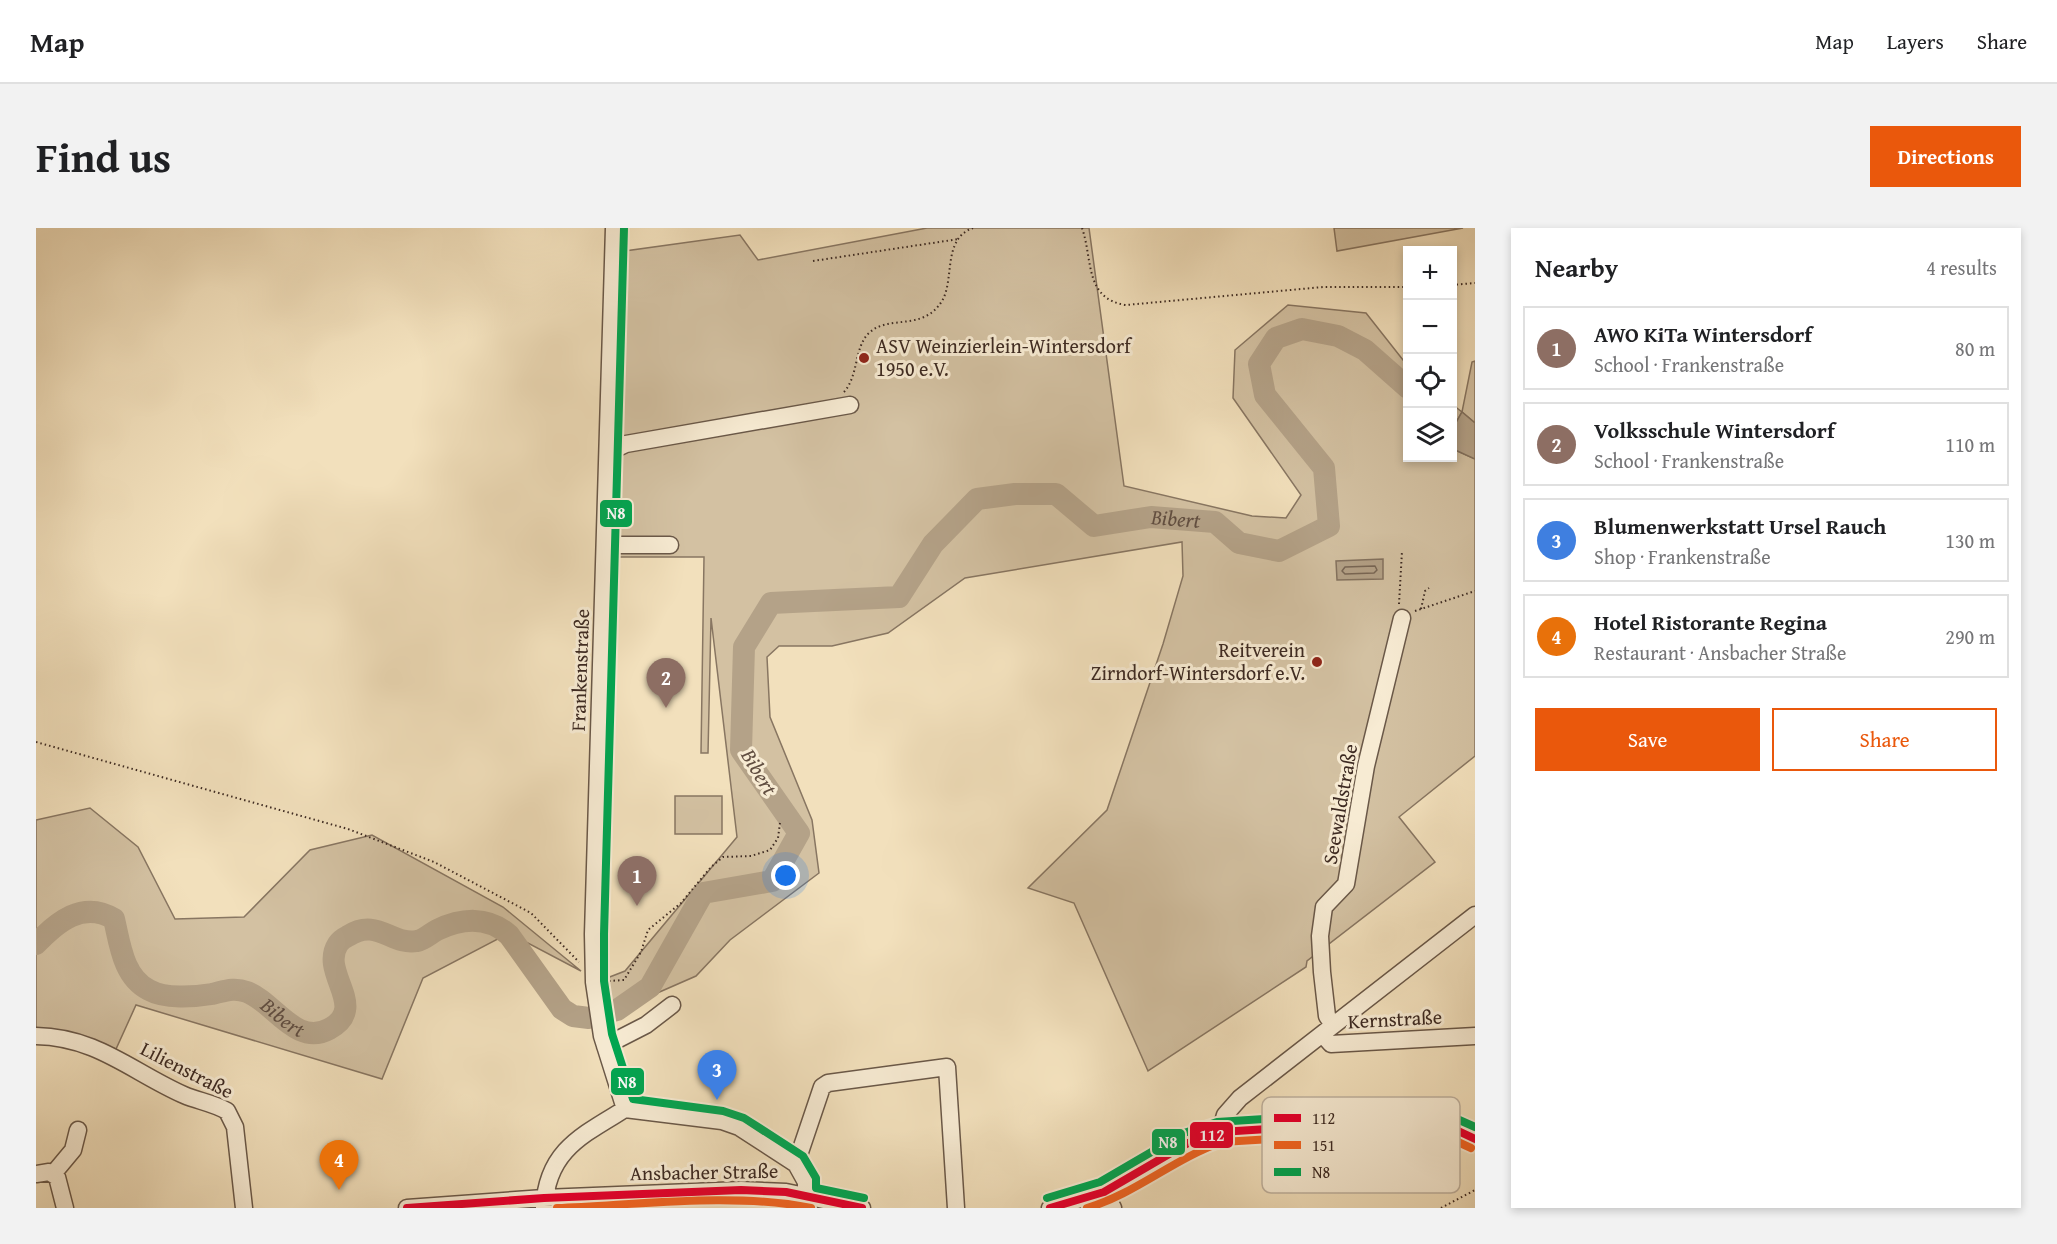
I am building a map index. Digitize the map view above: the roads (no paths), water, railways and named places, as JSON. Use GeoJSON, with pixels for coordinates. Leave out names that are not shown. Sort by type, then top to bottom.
{"type":"FeatureCollection","features":[{"type":"Feature","properties":{"kind":"street","name":"Frankenstraße"},"geometry":{"type":"LineString","coordinates":[[614,228],[594,982],[603,1041],[625,1109]]}},
{"type":"Feature","properties":{"kind":"street"},"geometry":{"type":"LineString","coordinates":[[609,452],[626,444],[850,405]]}},
{"type":"Feature","properties":{"kind":"street"},"geometry":{"type":"LineString","coordinates":[[606,545],[670,545]]}},
{"type":"Feature","properties":{"kind":"street","name":"Seewaldstraße"},"geometry":{"type":"LineString","coordinates":[[1328,1029],[1320,936],[1324,907],[1346,884],[1351,866],[1366,766],[1402,618]]}},
{"type":"Feature","properties":{"kind":"street"},"geometry":{"type":"LineString","coordinates":[[1220,1132],[1224,1115],[1240,1098],[1475,915]]}},
{"type":"Feature","properties":{"kind":"street"},"geometry":{"type":"LineString","coordinates":[[603,1041],[646,1025],[672,1005]]}},
{"type":"Feature","properties":{"kind":"street","name":"Kernstraße"},"geometry":{"type":"LineString","coordinates":[[1328,1029],[1331,1044],[1475,1036]]}},
{"type":"Feature","properties":{"kind":"street","name":"Lilienstraße"},"geometry":{"type":"LineString","coordinates":[[36,1036],[55,1036],[103,1050],[185,1095],[227,1112],[235,1127],[244,1208]]}},
{"type":"Feature","properties":{"kind":"street"},"geometry":{"type":"LineString","coordinates":[[796,1164],[822,1087],[828,1083],[947,1067],[956,1208]]}},
{"type":"Feature","properties":{"kind":"street"},"geometry":{"type":"LineString","coordinates":[[544,1203],[547,1182],[564,1150],[625,1109],[722,1121],[739,1127],[796,1164],[806,1182],[806,1197]]}},
{"type":"Feature","properties":{"kind":"street"},"geometry":{"type":"LineString","coordinates":[[1050,1208],[1104,1192],[1188,1143],[1220,1132],[1262,1129]]}},
{"type":"Feature","properties":{"kind":"street"},"geometry":{"type":"LineString","coordinates":[[53,1174],[73,1150],[78,1130]]}},
{"type":"Feature","properties":{"kind":"street"},"geometry":{"type":"LineString","coordinates":[[1460,1132],[1475,1139]]}},
{"type":"Feature","properties":{"kind":"street"},"geometry":{"type":"LineString","coordinates":[[36,1174],[53,1174]]}},
{"type":"Feature","properties":{"kind":"street"},"geometry":{"type":"LineString","coordinates":[[53,1174],[59,1182],[65,1208]]}},
{"type":"Feature","properties":{"kind":"street","name":"Ansbacher Straße"},"geometry":{"type":"LineString","coordinates":[[407,1208],[544,1203],[741,1190],[785,1200],[806,1197],[862,1208]]}},
{"type":"Feature","properties":{"kind":"street"},"geometry":{"type":"LineString","coordinates":[[1104,1192],[1113,1208]]}},
{"type":"Feature","properties":{"kind":"water"},"geometry":{"type":"Polygon","coordinates":[[[1462,412],[1475,423],[1475,459],[1457,451],[1457,421],[1462,412]]]}},
{"type":"Feature","properties":{"kind":"water"},"geometry":{"type":"Polygon","coordinates":[[[1383,559],[1383,579],[1337,580],[1336,561],[1383,559]]]}},
{"type":"Feature","properties":{"kind":"waterway","name":"Bibert"},"geometry":{"type":"LineString","coordinates":[[36,944],[53,928],[71,916],[92,912],[103,914],[114,919],[124,959],[133,977],[149,990],[163,995],[180,996],[205,995],[230,990],[247,992],[257,997],[296,1028],[317,1033],[329,1029],[340,1020],[345,1011],[345,1000],[334,966],[334,955],[338,944],[344,939],[358,931],[368,929],[400,940],[417,941],[456,923],[484,922],[509,935],[562,1009],[573,1016],[589,1018],[617,1010],[650,987],[703,893],[772,881],[799,833],[741,750],[744,647],[771,603],[899,597],[933,544],[977,499],[1015,494],[1056,494],[1094,526],[1151,517],[1215,522],[1239,543],[1279,551],[1329,526],[1324,468],[1265,395],[1259,364],[1276,338],[1302,329],[1338,336],[1365,350],[1403,384]]}},
{"type":"Feature","properties":{"kind":"place","name":"ASV Weinzierlein-Wintersdorf 1950 e.V."},"geometry":{"type":"Point","coordinates":[864,358]}},
{"type":"Feature","properties":{"kind":"place","name":"Reitverein Zirndorf-Wintersdorf e.V."},"geometry":{"type":"Point","coordinates":[1317,662]}},
{"type":"Feature","properties":{"kind":"place","name":"Volksschule Wintersdorf"},"geometry":{"type":"Point","coordinates":[666,708]}},
{"type":"Feature","properties":{"kind":"place","name":"AWO KiTa Wintersdorf"},"geometry":{"type":"Point","coordinates":[637,906]}},
{"type":"Feature","properties":{"kind":"place","name":"Blumenwerkstatt Ursel Rauch"},"geometry":{"type":"Point","coordinates":[717,1100]}},
{"type":"Feature","properties":{"kind":"place","name":"Hotel Ristorante Regina"},"geometry":{"type":"Point","coordinates":[339,1190]}}]}
